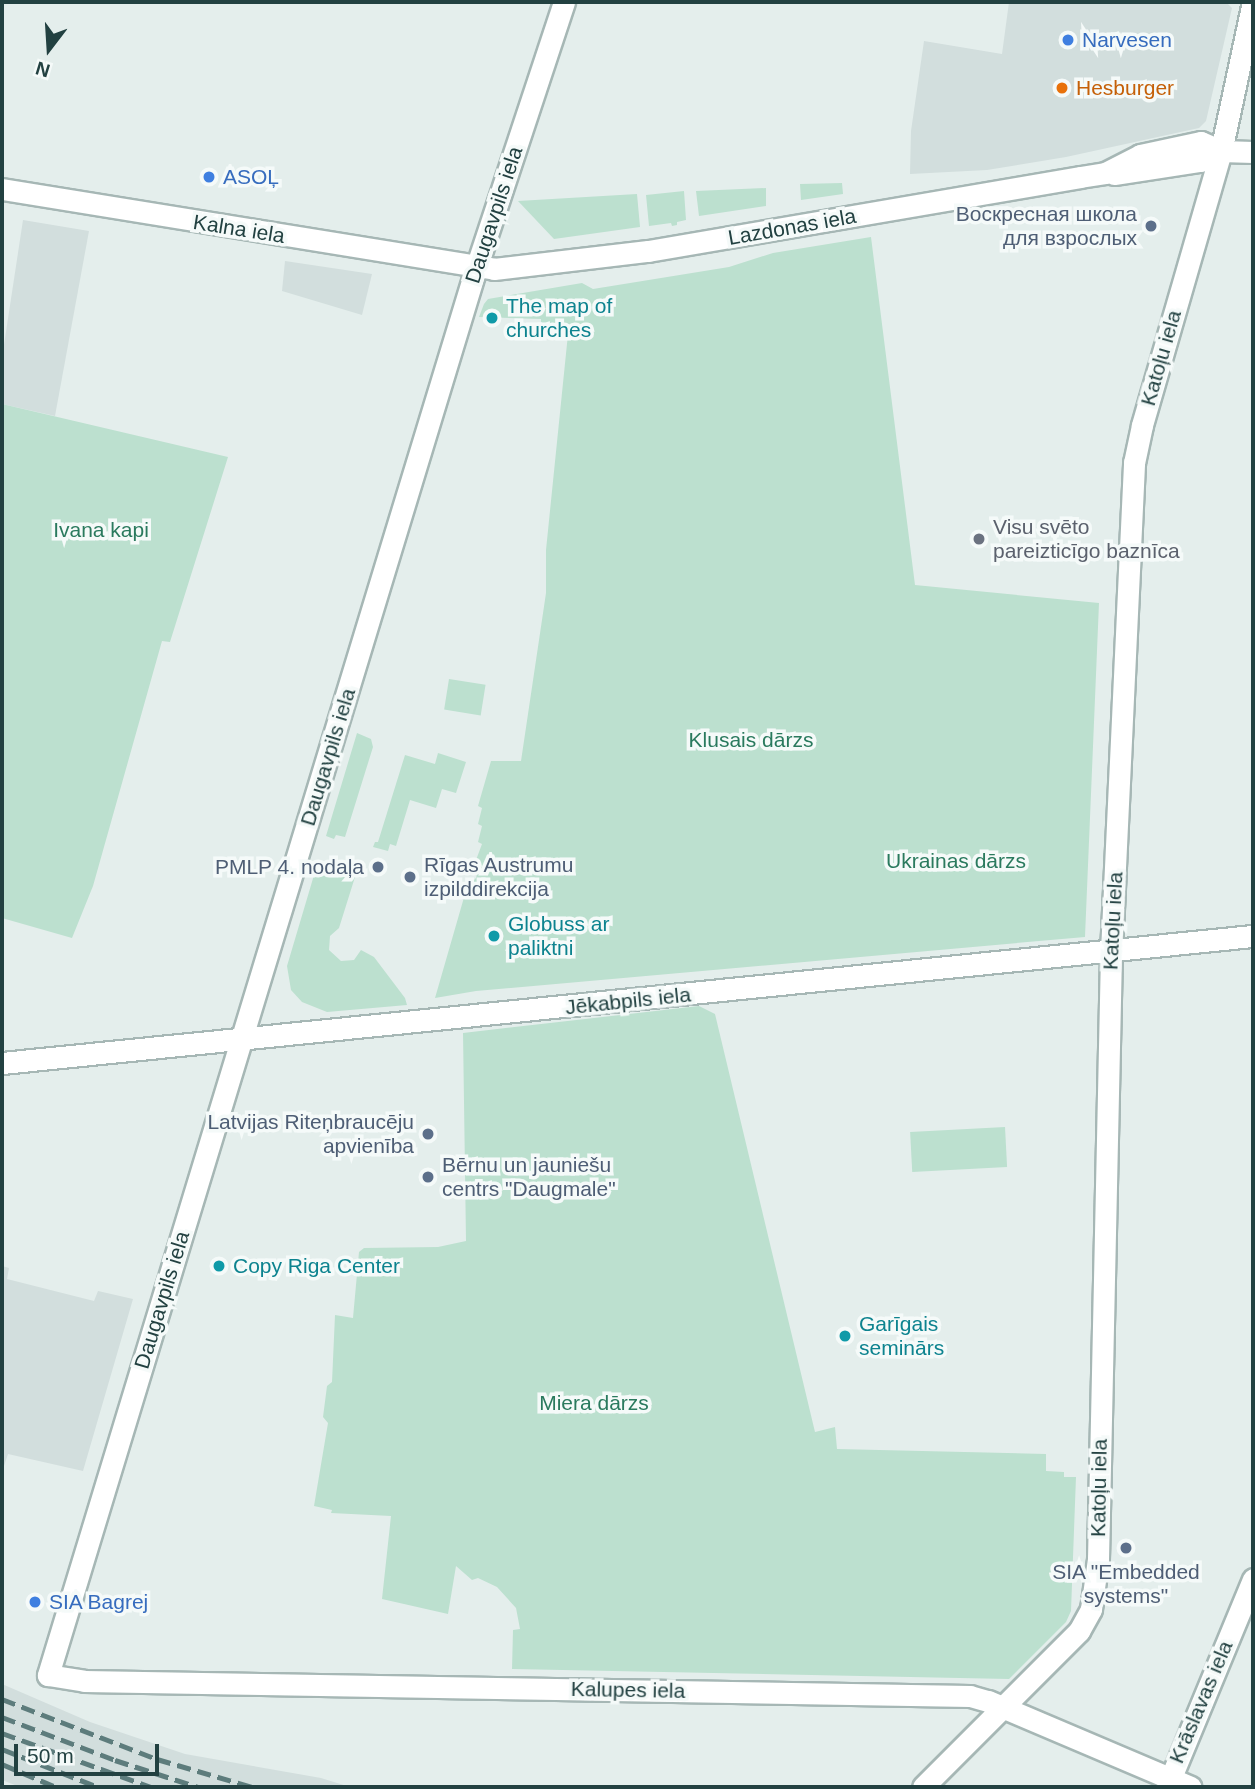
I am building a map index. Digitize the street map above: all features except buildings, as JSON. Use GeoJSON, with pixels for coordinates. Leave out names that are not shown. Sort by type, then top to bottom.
{"type":"FeatureCollection","features":[{"type":"Feature","properties":{"kind":"street","name":"Daugavpils iela"},"geometry":{"type":"LineString","coordinates":[[48,1675],[476,268],[564,2]]}},
{"type":"Feature","properties":{"kind":"street","name":"Katoļu iela"},"geometry":{"type":"LineString","coordinates":[[923,1787],[1079,1631],[1091,1609],[1098,1559],[1111,952],[1134,463],[1142,425],[1221,151],[1253,2]]}},
{"type":"Feature","properties":{"kind":"street","name":"Lazdonas iela"},"geometry":{"type":"LineString","coordinates":[[476,268],[494,269],[648,251],[1105,173],[1118,175],[1200,161],[1221,151]]}},
{"type":"Feature","properties":{"kind":"street"},"geometry":{"type":"LineString","coordinates":[[1221,151],[1253,152]]}},
{"type":"Feature","properties":{"kind":"street","name":"Kalna iela"},"geometry":{"type":"LineString","coordinates":[[2,189],[476,268]]}},
{"type":"Feature","properties":{"kind":"street","name":"Jēkabpils iela"},"geometry":{"type":"LineString","coordinates":[[2,1063],[1253,936]]}},
{"type":"Feature","properties":{"kind":"street","name":"Krāslavas iela"},"geometry":{"type":"LineString","coordinates":[[1168,1783],[1253,1579]]}},
{"type":"Feature","properties":{"kind":"street","name":"Kalupes iela"},"geometry":{"type":"LineString","coordinates":[[48,1675],[84,1681],[970,1696],[1168,1783],[1191,1787]]}},
{"type":"Feature","properties":{"kind":"shaded area"},"geometry":{"type":"Polygon","coordinates":[[[1009,2],[1226,2],[1232,8],[1206,121],[1199,128],[1066,157],[987,170],[910,174],[911,131],[924,41],[1002,54],[1009,2]]]}},
{"type":"Feature","properties":{"kind":"shaded area"},"geometry":{"type":"Polygon","coordinates":[[[23,220],[89,231],[55,416],[2,404],[2,358],[23,220]]]}},
{"type":"Feature","properties":{"kind":"shaded area"},"geometry":{"type":"Polygon","coordinates":[[[285,261],[372,274],[362,315],[282,291],[285,261]]]}},
{"type":"Feature","properties":{"kind":"shaded area"},"geometry":{"type":"Polygon","coordinates":[[[2,1266],[9,1268],[7,1279],[94,1301],[98,1291],[133,1299],[83,1471],[8,1454],[2,1472],[2,1266]]]}},
{"type":"Feature","properties":{"kind":"shaded area"},"geometry":{"type":"Polygon","coordinates":[[[2,1684],[90,1722],[185,1754],[321,1778],[350,1787],[20,1787],[2,1780],[2,1684]]]}},
{"type":"Feature","properties":{"kind":"green space"},"geometry":{"type":"Polygon","coordinates":[[[842,183],[843,194],[801,200],[800,184],[842,183]]]}},
{"type":"Feature","properties":{"kind":"green space"},"geometry":{"type":"Polygon","coordinates":[[[766,188],[766,206],[699,216],[696,191],[766,188]]]}},
{"type":"Feature","properties":{"kind":"green space"},"geometry":{"type":"Polygon","coordinates":[[[684,191],[686,220],[672,226],[671,223],[649,226],[646,195],[684,191]]]}},
{"type":"Feature","properties":{"kind":"green space"},"geometry":{"type":"Polygon","coordinates":[[[637,194],[640,227],[554,239],[518,201],[637,194]]]}},
{"type":"Feature","properties":{"kind":"green space","name":"Klusais dārzs"},"geometry":{"type":"Polygon","coordinates":[[[871,237],[915,585],[1099,603],[1085,937],[476,991],[435,998],[467,887],[476,878],[480,863],[476,860],[482,844],[478,842],[482,826],[478,824],[482,808],[478,806],[491,761],[521,761],[546,593],[546,550],[568,334],[541,331],[541,319],[479,317],[484,304],[488,299],[582,283],[593,289],[729,267],[773,253],[871,237]]]}},
{"type":"Feature","properties":{"kind":"green space","name":"Ivana kapi"},"geometry":{"type":"Polygon","coordinates":[[[2,404],[228,457],[170,642],[162,641],[93,886],[72,938],[2,918],[2,404]]]}},
{"type":"Feature","properties":{"kind":"green space"},"geometry":{"type":"Polygon","coordinates":[[[449,679],[486,685],[481,715],[444,710],[449,679]]]}},
{"type":"Feature","properties":{"kind":"green space"},"geometry":{"type":"Polygon","coordinates":[[[357,733],[371,739],[373,747],[345,837],[336,835],[334,839],[326,836],[357,733]]]}},
{"type":"Feature","properties":{"kind":"green space"},"geometry":{"type":"Polygon","coordinates":[[[438,753],[466,762],[456,793],[442,789],[436,808],[410,800],[396,846],[390,844],[388,851],[373,847],[375,842],[378,842],[405,755],[435,764],[438,753]]]}},
{"type":"Feature","properties":{"kind":"green space"},"geometry":{"type":"Polygon","coordinates":[[[317,865],[355,877],[339,928],[330,936],[329,950],[341,961],[354,960],[361,950],[374,957],[405,998],[407,1005],[327,1012],[302,1002],[291,990],[287,966],[317,865]]]}},
{"type":"Feature","properties":{"kind":"green space","name":"Miera dārzs"},"geometry":{"type":"Polygon","coordinates":[[[699,1006],[715,1014],[815,1432],[835,1427],[837,1449],[1046,1454],[1046,1471],[1064,1472],[1064,1477],[1076,1477],[1071,1611],[1066,1622],[1009,1679],[512,1669],[513,1630],[520,1629],[516,1608],[497,1587],[478,1578],[472,1580],[456,1566],[448,1614],[382,1599],[391,1516],[331,1513],[332,1510],[314,1506],[328,1423],[323,1417],[327,1386],[332,1382],[335,1315],[353,1318],[359,1252],[364,1248],[438,1247],[466,1241],[463,1033],[699,1006]]]}},
{"type":"Feature","properties":{"kind":"green space"},"geometry":{"type":"Polygon","coordinates":[[[1005,1127],[1007,1167],[912,1172],[910,1132],[1005,1127]]]}},
{"type":"Feature","properties":{"kind":"railway"},"geometry":{"type":"LineString","coordinates":[[2,1699],[157,1759],[252,1787]]}},
{"type":"Feature","properties":{"kind":"railway"},"geometry":{"type":"LineString","coordinates":[[2,1717],[115,1760],[198,1787]]}},
{"type":"Feature","properties":{"kind":"railway"},"geometry":{"type":"LineString","coordinates":[[2,1733],[151,1787]]}},
{"type":"Feature","properties":{"kind":"railway"},"geometry":{"type":"LineString","coordinates":[[2,1749],[98,1787]]}},
{"type":"Feature","properties":{"kind":"railway"},"geometry":{"type":"LineString","coordinates":[[2,1764],[56,1787]]}},
{"type":"Feature","properties":{"kind":"place","name":"Narvesen"},"geometry":{"type":"Point","coordinates":[1068,40]}},
{"type":"Feature","properties":{"kind":"place","name":"Hesburger"},"geometry":{"type":"Point","coordinates":[1062,88]}},
{"type":"Feature","properties":{"kind":"place","name":"ASOĻ"},"geometry":{"type":"Point","coordinates":[209,177]}},
{"type":"Feature","properties":{"kind":"place","name":"Воскресная школа для взрослых"},"geometry":{"type":"Point","coordinates":[1151,226]}},
{"type":"Feature","properties":{"kind":"place","name":"The map of churches"},"geometry":{"type":"Point","coordinates":[492,318]}},
{"type":"Feature","properties":{"kind":"place","name":"Visu svēto pareizticīgo baznīca"},"geometry":{"type":"Point","coordinates":[979,539]}},
{"type":"Feature","properties":{"kind":"place","name":"PMLP 4. nodaļa"},"geometry":{"type":"Point","coordinates":[378,867]}},
{"type":"Feature","properties":{"kind":"place","name":"Rīgas Austrumu izpilddirekcija"},"geometry":{"type":"Point","coordinates":[410,877]}},
{"type":"Feature","properties":{"kind":"place","name":"Globuss ar paliktni"},"geometry":{"type":"Point","coordinates":[494,936]}},
{"type":"Feature","properties":{"kind":"place","name":"Latvijas Riteņbraucēju apvienība"},"geometry":{"type":"Point","coordinates":[428,1134]}},
{"type":"Feature","properties":{"kind":"place","name":"Bērnu un jauniešu centrs \"Daugmale\""},"geometry":{"type":"Point","coordinates":[428,1177]}},
{"type":"Feature","properties":{"kind":"place","name":"Copy Riga Center"},"geometry":{"type":"Point","coordinates":[219,1266]}},
{"type":"Feature","properties":{"kind":"place","name":"Garīgais seminārs"},"geometry":{"type":"Point","coordinates":[845,1336]}},
{"type":"Feature","properties":{"kind":"place","name":"SIA \"Embedded systems\""},"geometry":{"type":"Point","coordinates":[1126,1548]}},
{"type":"Feature","properties":{"kind":"place","name":"SIA Bagrej"},"geometry":{"type":"Point","coordinates":[35,1602]}},
{"type":"Feature","properties":{"kind":"park label","name":"Ukrainas dārzs"},"geometry":{"type":"Point","coordinates":[956,861]}}]}
